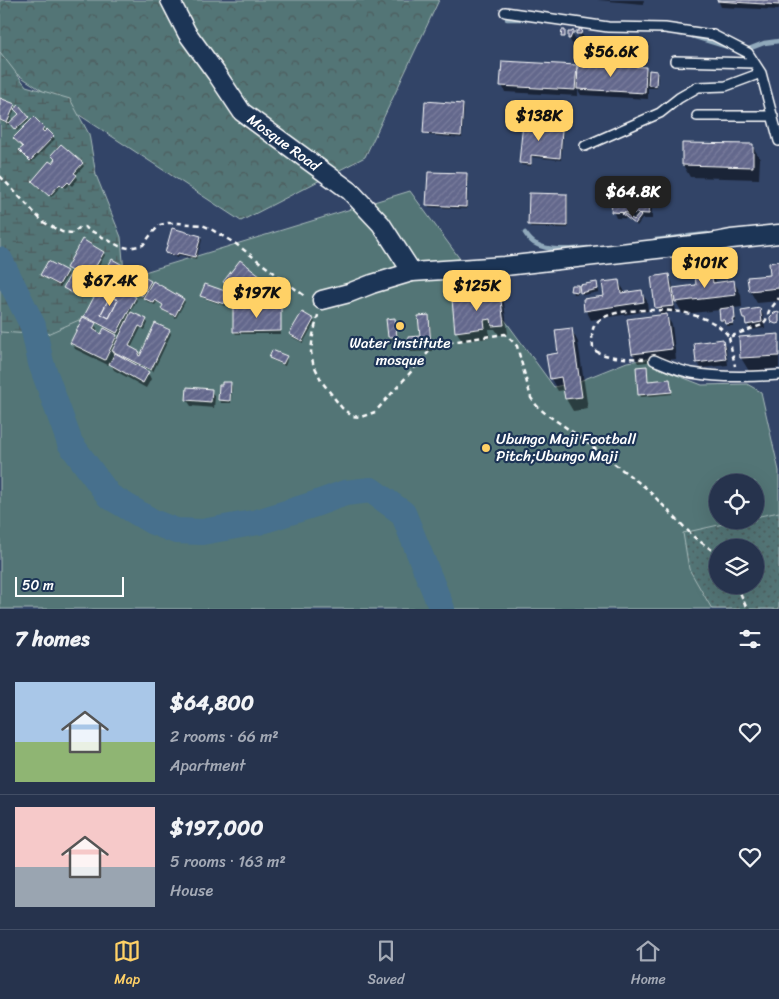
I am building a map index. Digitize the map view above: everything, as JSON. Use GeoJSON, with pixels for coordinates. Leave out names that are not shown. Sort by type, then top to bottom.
{"type":"FeatureCollection","features":[{"type":"Feature","properties":{"kind":"street","name":"Mosque Road"},"geometry":{"type":"LineString","coordinates":[[170,0],[187,33],[242,112],[350,191],[381,224],[412,272]]}},
{"type":"Feature","properties":{"kind":"street"},"geometry":{"type":"LineString","coordinates":[[314,299],[348,293],[412,272],[505,266],[779,234]]}},
{"type":"Feature","properties":{"kind":"lane"},"geometry":{"type":"LineString","coordinates":[[505,12],[608,27],[665,28],[713,35],[748,54],[761,73],[779,141]]}},
{"type":"Feature","properties":{"kind":"lane"},"geometry":{"type":"LineString","coordinates":[[675,61],[754,63]]}},
{"type":"Feature","properties":{"kind":"lane"},"geometry":{"type":"LineString","coordinates":[[585,146],[660,113],[679,98],[698,87],[726,86],[761,73]]}},
{"type":"Feature","properties":{"kind":"lane"},"geometry":{"type":"LineString","coordinates":[[698,116],[773,116]]}},
{"type":"Feature","properties":{"kind":"lane"},"geometry":{"type":"LineString","coordinates":[[654,360],[690,373],[732,376],[779,375]]}},
{"type":"Feature","properties":{"kind":"path"},"geometry":{"type":"LineString","coordinates":[[0,176],[43,222],[62,232],[73,233],[79,228],[84,227],[119,246],[129,248],[143,245],[160,225],[173,223],[202,225],[236,244],[314,299],[311,352],[313,363],[322,382],[342,408],[352,416],[361,418],[376,412],[434,346],[505,334],[517,346],[531,398],[537,406],[577,434],[646,488],[695,538],[709,548]]}},
{"type":"Feature","properties":{"kind":"path"},"geometry":{"type":"LineString","coordinates":[[729,337],[762,325],[769,311],[779,298]]}},
{"type":"Feature","properties":{"kind":"path"},"geometry":{"type":"LineString","coordinates":[[654,360],[609,356],[598,353],[593,349],[593,329],[599,321],[612,314],[629,310],[660,310],[684,313],[702,318],[721,327],[729,337],[735,368]]}},
{"type":"Feature","properties":{"kind":"path"},"geometry":{"type":"LineString","coordinates":[[741,594],[747,609]]}},
{"type":"Feature","properties":{"kind":"green space"},"geometry":{"type":"Polygon","coordinates":[[[0,0],[439,0],[365,157],[241,221],[0,63],[0,0]]]}},
{"type":"Feature","properties":{"kind":"green space"},"geometry":{"type":"Polygon","coordinates":[[[0,52],[26,86],[70,99],[89,134],[96,175],[121,237],[124,273],[88,316],[45,335],[0,332],[0,52]]]}},
{"type":"Feature","properties":{"kind":"green space"},"geometry":{"type":"Polygon","coordinates":[[[410,191],[554,387],[577,382],[627,362],[648,359],[666,371],[702,385],[747,384],[761,392],[779,471],[779,609],[0,609],[0,316],[410,191]]]}},
{"type":"Feature","properties":{"kind":"green space"},"geometry":{"type":"Polygon","coordinates":[[[779,512],[779,609],[712,609],[689,569],[683,533],[709,527],[709,529],[764,529],[764,515],[779,512]]]}},
{"type":"Feature","properties":{"kind":"building"},"geometry":{"type":"Polygon","coordinates":[[[779,0],[779,5],[717,1],[779,0]]]}},
{"type":"Feature","properties":{"kind":"building"},"geometry":{"type":"Polygon","coordinates":[[[579,29],[582,29],[581,34],[576,34],[576,31],[579,31],[579,29]]]}},
{"type":"Feature","properties":{"kind":"building"},"geometry":{"type":"Polygon","coordinates":[[[562,30],[565,30],[565,37],[561,37],[562,30]]]}},
{"type":"Feature","properties":{"kind":"building"},"geometry":{"type":"Polygon","coordinates":[[[574,31],[574,34],[568,39],[568,32],[574,31]]]}},
{"type":"Feature","properties":{"kind":"building"},"geometry":{"type":"Polygon","coordinates":[[[502,61],[577,65],[575,90],[500,86],[502,61]]]}},
{"type":"Feature","properties":{"kind":"building"},"geometry":{"type":"Polygon","coordinates":[[[578,63],[646,67],[645,93],[577,89],[578,63]]]}},
{"type":"Feature","properties":{"kind":"building"},"geometry":{"type":"Polygon","coordinates":[[[649,70],[657,71],[656,86],[648,85],[649,70]]]}},
{"type":"Feature","properties":{"kind":"building"},"geometry":{"type":"Polygon","coordinates":[[[0,98],[15,104],[7,123],[0,120],[0,98]]]}},
{"type":"Feature","properties":{"kind":"building"},"geometry":{"type":"Polygon","coordinates":[[[425,101],[463,104],[461,136],[423,133],[425,101]]]}},
{"type":"Feature","properties":{"kind":"building"},"geometry":{"type":"Polygon","coordinates":[[[19,105],[29,117],[15,130],[9,123],[19,114],[14,109],[19,105]]]}},
{"type":"Feature","properties":{"kind":"building"},"geometry":{"type":"Polygon","coordinates":[[[34,117],[44,127],[42,130],[44,132],[47,129],[54,136],[30,161],[19,150],[23,147],[13,138],[34,117]]]}},
{"type":"Feature","properties":{"kind":"building"},"geometry":{"type":"Polygon","coordinates":[[[523,122],[543,125],[543,128],[562,130],[560,158],[531,155],[531,164],[519,163],[523,122]]]}},
{"type":"Feature","properties":{"kind":"building"},"geometry":{"type":"Polygon","coordinates":[[[682,143],[753,144],[753,167],[682,165],[682,143]]]}},
{"type":"Feature","properties":{"kind":"building"},"geometry":{"type":"Polygon","coordinates":[[[61,144],[83,163],[74,173],[77,175],[70,184],[68,182],[63,187],[60,184],[49,196],[32,181],[49,161],[52,163],[55,159],[51,155],[61,144]]]}},
{"type":"Feature","properties":{"kind":"building"},"geometry":{"type":"Polygon","coordinates":[[[428,172],[467,173],[466,207],[426,205],[428,172]]]}},
{"type":"Feature","properties":{"kind":"building"},"geometry":{"type":"Polygon","coordinates":[[[615,180],[650,183],[650,194],[641,193],[641,200],[614,198],[615,180]]]}},
{"type":"Feature","properties":{"kind":"building"},"geometry":{"type":"Polygon","coordinates":[[[529,193],[567,194],[567,226],[528,225],[529,193]]]}},
{"type":"Feature","properties":{"kind":"building"},"geometry":{"type":"Polygon","coordinates":[[[642,193],[648,194],[648,200],[641,200],[642,193]]]}},
{"type":"Feature","properties":{"kind":"building"},"geometry":{"type":"Polygon","coordinates":[[[612,200],[650,201],[649,214],[611,212],[612,200]]]}},
{"type":"Feature","properties":{"kind":"building"},"geometry":{"type":"Polygon","coordinates":[[[624,213],[634,220],[639,214],[641,216],[635,224],[622,214],[624,213]]]}},
{"type":"Feature","properties":{"kind":"building"},"geometry":{"type":"Polygon","coordinates":[[[172,228],[201,236],[195,257],[178,253],[176,256],[165,253],[172,228]]]}},
{"type":"Feature","properties":{"kind":"building"},"geometry":{"type":"Polygon","coordinates":[[[82,239],[104,252],[88,280],[66,268],[82,239]]]}},
{"type":"Feature","properties":{"kind":"building"},"geometry":{"type":"Polygon","coordinates":[[[112,259],[151,281],[142,296],[103,275],[112,259]]]}},
{"type":"Feature","properties":{"kind":"building"},"geometry":{"type":"Polygon","coordinates":[[[240,260],[265,279],[259,286],[250,279],[239,294],[223,282],[240,260]]]}},
{"type":"Feature","properties":{"kind":"building"},"geometry":{"type":"Polygon","coordinates":[[[48,261],[67,271],[59,285],[40,275],[48,261]]]}},
{"type":"Feature","properties":{"kind":"building"},"geometry":{"type":"Polygon","coordinates":[[[779,261],[779,288],[749,291],[747,277],[770,275],[769,263],[779,261]]]}},
{"type":"Feature","properties":{"kind":"building"},"geometry":{"type":"Polygon","coordinates":[[[711,271],[713,283],[734,280],[736,295],[675,302],[673,288],[696,285],[695,272],[711,271]]]}},
{"type":"Feature","properties":{"kind":"building"},"geometry":{"type":"Polygon","coordinates":[[[71,273],[86,282],[78,296],[63,288],[71,273]]]}},
{"type":"Feature","properties":{"kind":"building"},"geometry":{"type":"Polygon","coordinates":[[[669,274],[674,306],[655,308],[651,277],[669,274]]]}},
{"type":"Feature","properties":{"kind":"building"},"geometry":{"type":"Polygon","coordinates":[[[103,280],[136,297],[117,333],[84,316],[103,280]],[[110,296],[101,314],[109,318],[118,300],[110,296]]]}},
{"type":"Feature","properties":{"kind":"building"},"geometry":{"type":"Polygon","coordinates":[[[619,280],[621,293],[642,290],[644,302],[584,311],[583,299],[604,296],[602,282],[619,280]]]}},
{"type":"Feature","properties":{"kind":"building"},"geometry":{"type":"Polygon","coordinates":[[[153,281],[184,299],[175,316],[161,309],[163,305],[155,300],[154,303],[143,298],[153,281]]]}},
{"type":"Feature","properties":{"kind":"building"},"geometry":{"type":"Polygon","coordinates":[[[597,282],[598,289],[580,293],[579,285],[597,282]]]}},
{"type":"Feature","properties":{"kind":"building"},"geometry":{"type":"Polygon","coordinates":[[[205,284],[228,292],[224,304],[200,296],[205,284]]]}},
{"type":"Feature","properties":{"kind":"building"},"geometry":{"type":"Polygon","coordinates":[[[571,285],[578,285],[578,292],[570,291],[571,285]]]}},
{"type":"Feature","properties":{"kind":"building"},"geometry":{"type":"Polygon","coordinates":[[[258,292],[259,294],[263,293],[264,298],[259,299],[260,303],[233,306],[232,295],[258,292]]]}},
{"type":"Feature","properties":{"kind":"building"},"geometry":{"type":"Polygon","coordinates":[[[500,292],[504,325],[492,326],[491,319],[484,320],[485,328],[455,332],[452,299],[500,292]]]}},
{"type":"Feature","properties":{"kind":"building"},"geometry":{"type":"Polygon","coordinates":[[[110,296],[118,300],[109,318],[101,314],[110,296]]]}},
{"type":"Feature","properties":{"kind":"building"},"geometry":{"type":"Polygon","coordinates":[[[233,306],[281,306],[281,331],[233,332],[233,306]]]}},
{"type":"Feature","properties":{"kind":"building"},"geometry":{"type":"Polygon","coordinates":[[[734,307],[735,319],[732,319],[733,323],[725,324],[724,320],[720,320],[719,309],[734,307]]]}},
{"type":"Feature","properties":{"kind":"building"},"geometry":{"type":"Polygon","coordinates":[[[760,308],[762,322],[746,325],[741,311],[760,308]]]}},
{"type":"Feature","properties":{"kind":"building"},"geometry":{"type":"Polygon","coordinates":[[[131,312],[147,319],[143,328],[139,326],[129,346],[140,352],[138,355],[140,356],[155,323],[170,330],[151,370],[112,351],[131,312]]]}},
{"type":"Feature","properties":{"kind":"building"},"geometry":{"type":"Polygon","coordinates":[[[302,312],[314,319],[302,341],[289,334],[302,312]]]}},
{"type":"Feature","properties":{"kind":"building"},"geometry":{"type":"Polygon","coordinates":[[[779,312],[779,323],[771,322],[770,317],[774,313],[779,312]]]}},
{"type":"Feature","properties":{"kind":"building"},"geometry":{"type":"Polygon","coordinates":[[[667,314],[672,349],[632,354],[627,319],[667,314]]]}},
{"type":"Feature","properties":{"kind":"building"},"geometry":{"type":"Polygon","coordinates":[[[429,315],[431,348],[408,349],[408,337],[420,336],[418,316],[429,315]]]}},
{"type":"Feature","properties":{"kind":"building"},"geometry":{"type":"Polygon","coordinates":[[[83,317],[96,323],[93,329],[101,334],[104,328],[117,335],[105,360],[70,343],[83,317]]]}},
{"type":"Feature","properties":{"kind":"building"},"geometry":{"type":"Polygon","coordinates":[[[395,318],[397,337],[388,337],[386,319],[395,318]]]}},
{"type":"Feature","properties":{"kind":"building"},"geometry":{"type":"Polygon","coordinates":[[[572,328],[582,397],[565,399],[561,377],[550,379],[546,355],[558,353],[555,330],[572,328]]]}},
{"type":"Feature","properties":{"kind":"building"},"geometry":{"type":"Polygon","coordinates":[[[779,334],[779,356],[740,358],[739,337],[779,334]]]}},
{"type":"Feature","properties":{"kind":"building"},"geometry":{"type":"Polygon","coordinates":[[[723,339],[726,359],[696,363],[694,343],[723,339]]]}},
{"type":"Feature","properties":{"kind":"building"},"geometry":{"type":"Polygon","coordinates":[[[272,350],[287,356],[283,364],[269,358],[272,350]]]}},
{"type":"Feature","properties":{"kind":"building"},"geometry":{"type":"Polygon","coordinates":[[[115,353],[149,372],[143,383],[109,364],[115,353]]]}},
{"type":"Feature","properties":{"kind":"building"},"geometry":{"type":"Polygon","coordinates":[[[647,366],[648,381],[670,379],[672,392],[638,395],[636,367],[647,366]]]}},
{"type":"Feature","properties":{"kind":"building"},"geometry":{"type":"Polygon","coordinates":[[[222,382],[231,382],[230,401],[218,400],[219,385],[222,385],[222,382]]]}},
{"type":"Feature","properties":{"kind":"building"},"geometry":{"type":"Polygon","coordinates":[[[187,387],[212,389],[211,402],[186,400],[187,387]]]}},
{"type":"Feature","properties":{"kind":"waterway"},"geometry":{"type":"LineString","coordinates":[[507,19],[528,19]]}},
{"type":"Feature","properties":{"kind":"waterway"},"geometry":{"type":"LineString","coordinates":[[692,36],[728,47]]}},
{"type":"Feature","properties":{"kind":"waterway"},"geometry":{"type":"LineString","coordinates":[[746,50],[764,43],[779,41]]}},
{"type":"Feature","properties":{"kind":"waterway"},"geometry":{"type":"LineString","coordinates":[[525,233],[534,243],[542,247],[561,249],[588,248]]}},
{"type":"Feature","properties":{"kind":"waterway"},"geometry":{"type":"LineString","coordinates":[[655,240],[707,234],[714,236]]}},
{"type":"Feature","properties":{"kind":"waterway"},"geometry":{"type":"LineString","coordinates":[[0,260],[33,326],[41,363],[70,443],[109,496],[153,522],[176,531],[202,532],[258,522],[345,493],[371,490],[403,513],[442,609]]}},
{"type":"Feature","properties":{"kind":"place","name":"Water institute mosque"},"geometry":{"type":"Point","coordinates":[400,326]}},
{"type":"Feature","properties":{"kind":"place","name":"Ubungo Maji Football Pitch;Ubungo Maji"},"geometry":{"type":"Point","coordinates":[486,448]}}]}
